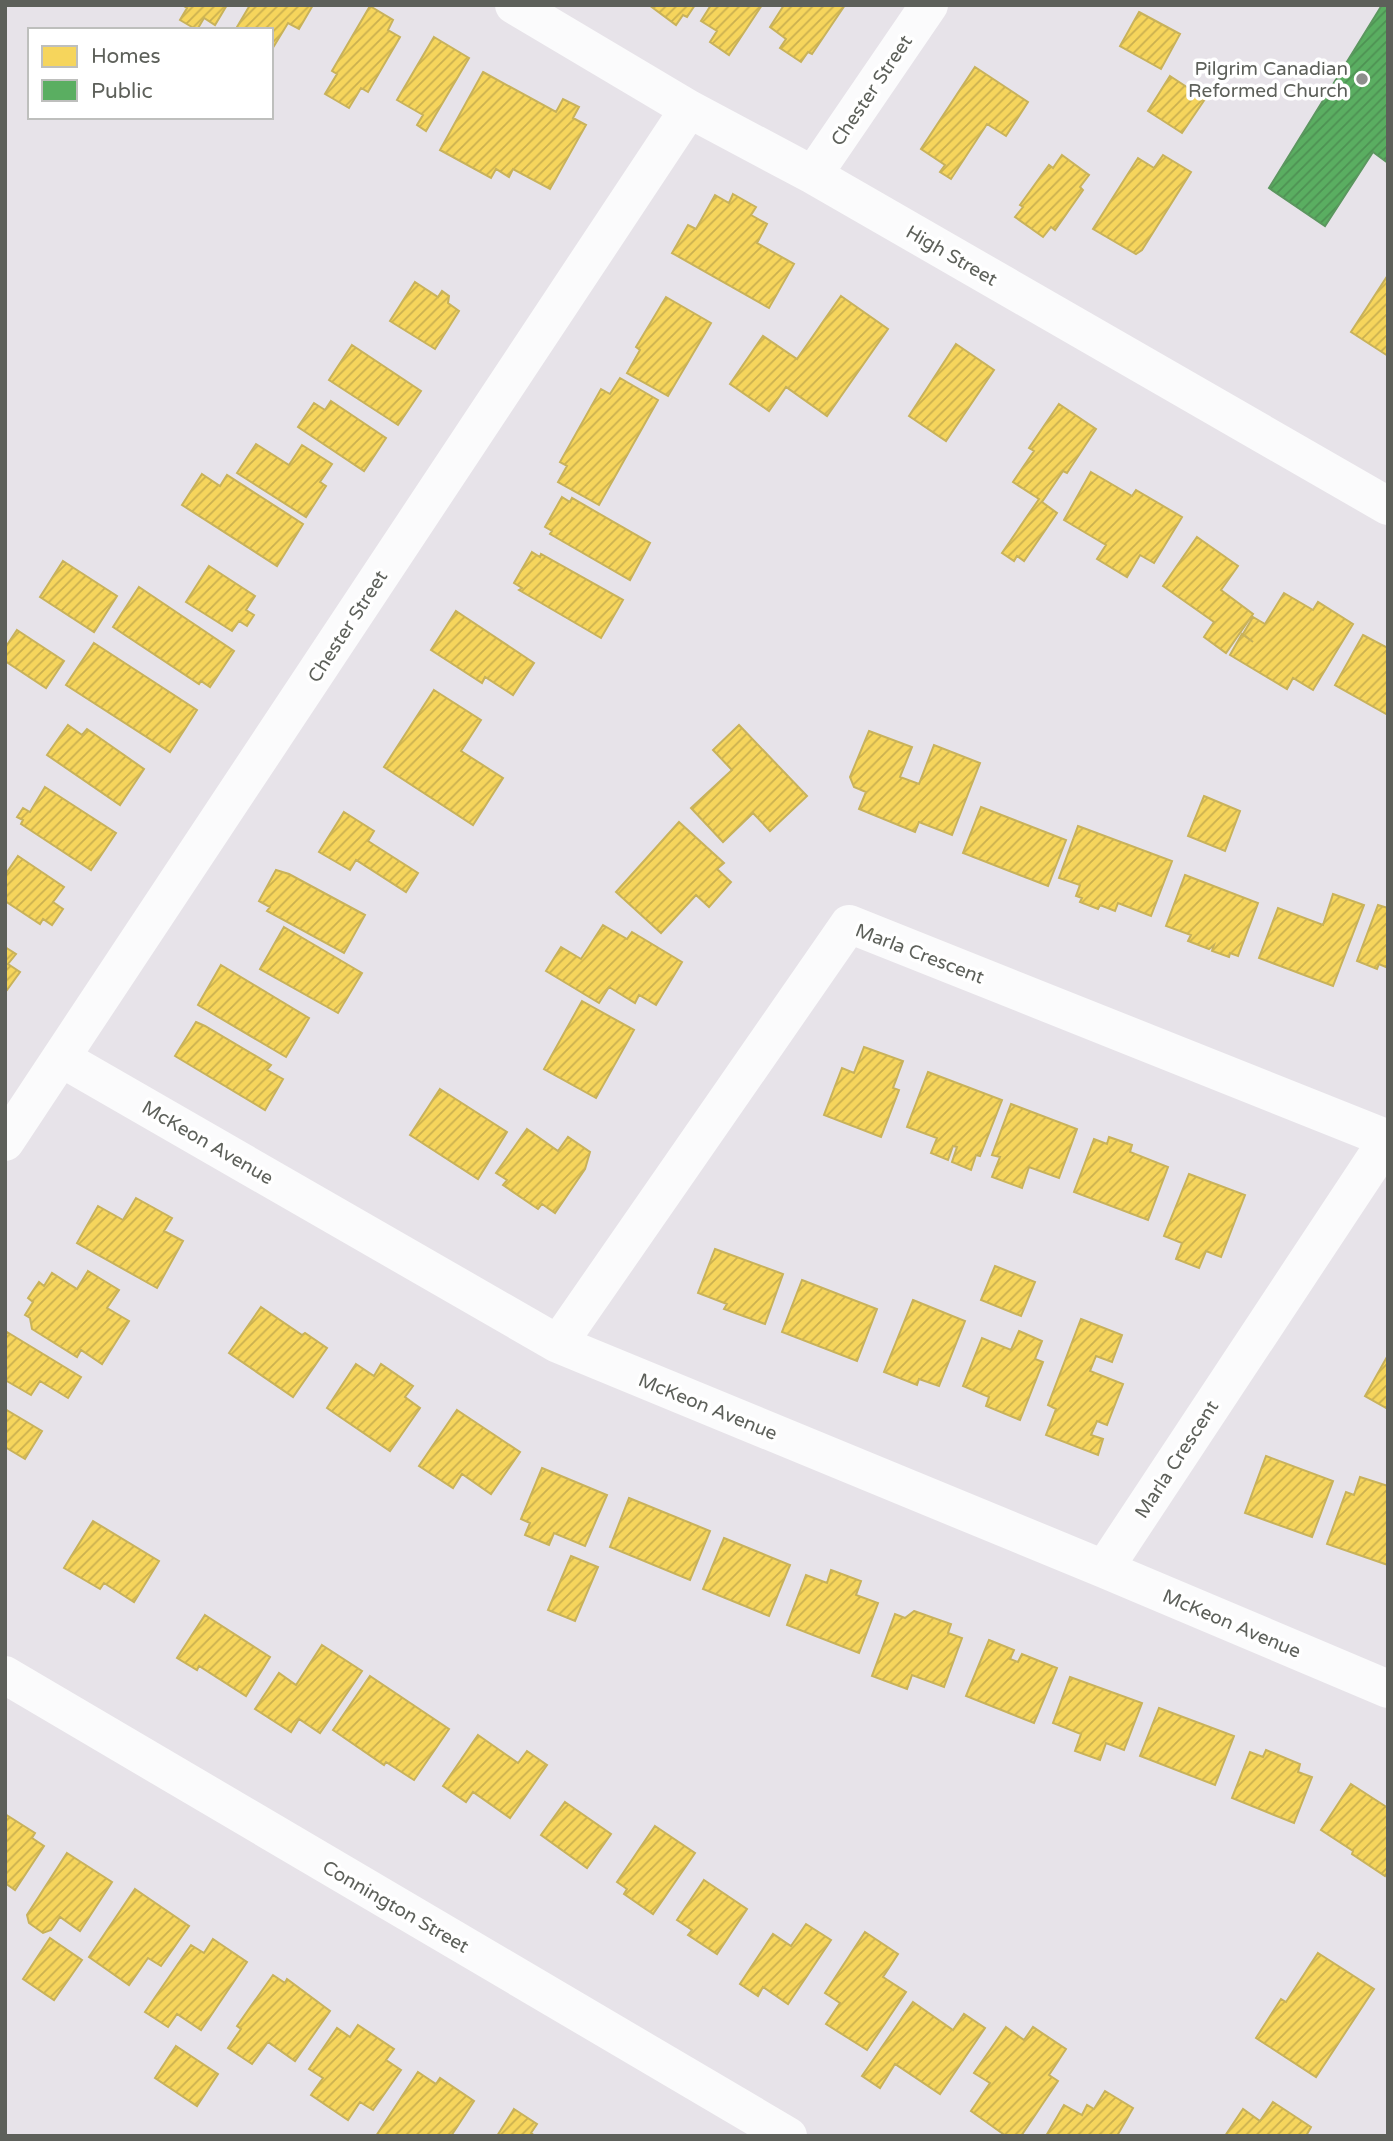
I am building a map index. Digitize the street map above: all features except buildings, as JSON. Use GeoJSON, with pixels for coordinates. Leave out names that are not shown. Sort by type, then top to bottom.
{"type":"FeatureCollection","features":[{"type":"Feature","properties":{"kind":"street","name":"High Street"},"geometry":{"type":"LineString","coordinates":[[514,5],[689,109],[813,175],[1388,506]]}},
{"type":"Feature","properties":{"kind":"street","name":"Chester Street"},"geometry":{"type":"LineString","coordinates":[[813,175],[929,5]]}},
{"type":"Feature","properties":{"kind":"street","name":"Chester Street"},"geometry":{"type":"LineString","coordinates":[[5,1142],[689,109]]}},
{"type":"Feature","properties":{"kind":"street","name":"Marla Crescent"},"geometry":{"type":"LineString","coordinates":[[558,1344],[849,924],[1388,1139],[1104,1569]]}},
{"type":"Feature","properties":{"kind":"street","name":"McKeon Avenue"},"geometry":{"type":"LineString","coordinates":[[61,1058],[558,1344],[1388,1689]]}},
{"type":"Feature","properties":{"kind":"street","name":"Connington Street"},"geometry":{"type":"LineString","coordinates":[[5,1675],[788,2136]]}},
{"type":"Feature","properties":{"kind":"place","name":"Pilgrim Canadian Reformed Church"},"geometry":{"type":"Point","coordinates":[1362,79]}}]}
